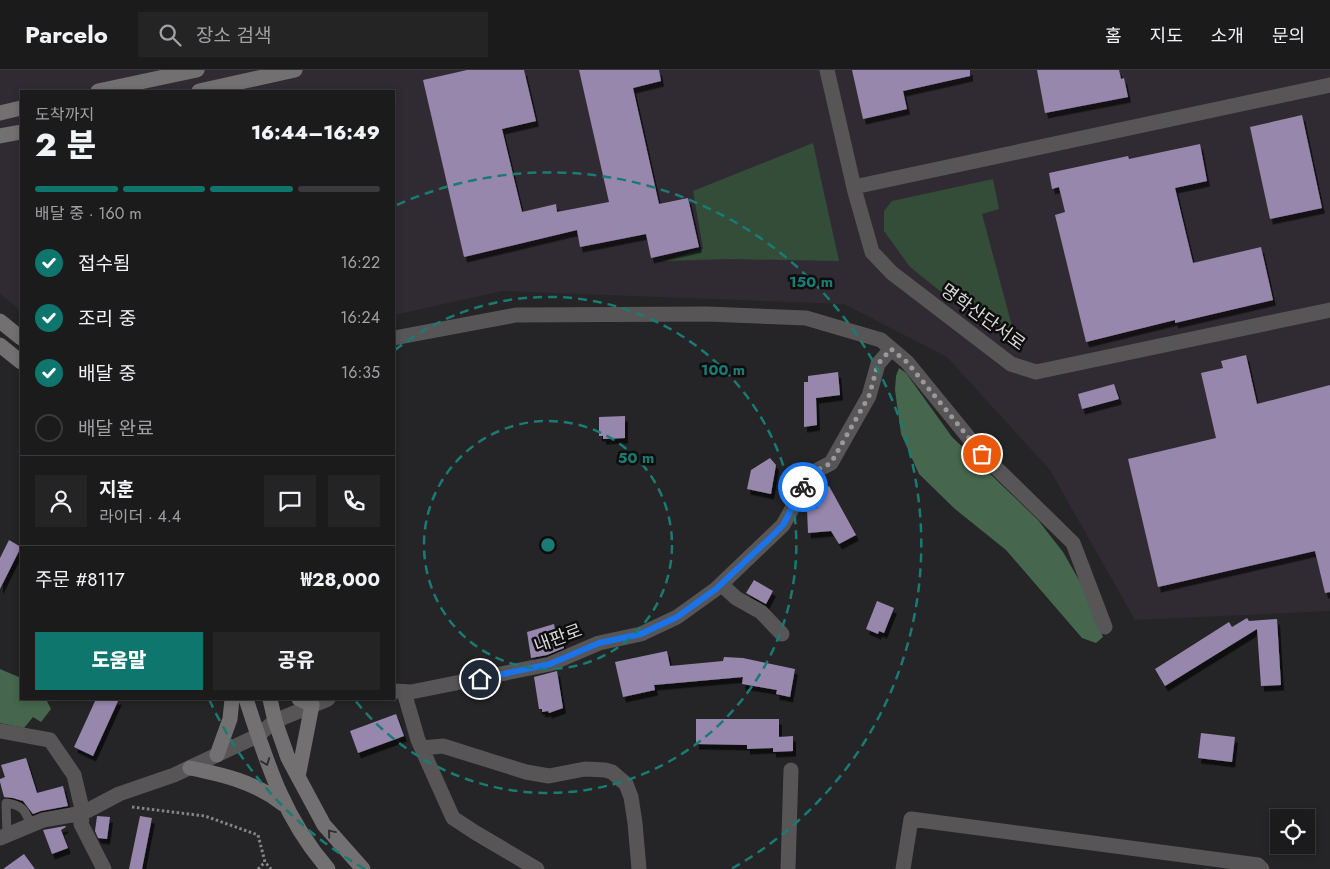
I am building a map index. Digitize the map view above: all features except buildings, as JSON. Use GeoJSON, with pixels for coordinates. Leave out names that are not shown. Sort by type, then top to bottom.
{"type":"FeatureCollection","features":[{"type":"Feature","properties":{"kind":"street"},"geometry":{"type":"LineString","coordinates":[[103,90],[197,70]]}},
{"type":"Feature","properties":{"kind":"street"},"geometry":{"type":"LineString","coordinates":[[204,90],[295,70]]}},
{"type":"Feature","properties":{"kind":"street","name":"명학산단서로"},"geometry":{"type":"LineString","coordinates":[[826,70],[854,187],[872,252],[892,274],[1011,364],[1036,372],[1330,310]]}},
{"type":"Feature","properties":{"kind":"street"},"geometry":{"type":"LineString","coordinates":[[854,187],[1330,85]]}},
{"type":"Feature","properties":{"kind":"street"},"geometry":{"type":"LineString","coordinates":[[0,113],[20,108]]}},
{"type":"Feature","properties":{"kind":"street"},"geometry":{"type":"LineString","coordinates":[[0,136],[20,132]]}},
{"type":"Feature","properties":{"kind":"street"},"geometry":{"type":"LineString","coordinates":[[395,338],[516,314],[707,314],[806,318],[881,340],[907,362],[982,454],[1073,543],[1105,627]]}},
{"type":"Feature","properties":{"kind":"street"},"geometry":{"type":"LineString","coordinates":[[0,321],[20,337]]}},
{"type":"Feature","properties":{"kind":"street"},"geometry":{"type":"LineString","coordinates":[[0,345],[20,361]]}},
{"type":"Feature","properties":{"kind":"street","name":"내판로"},"geometry":{"type":"LineString","coordinates":[[399,691],[411,692],[550,664],[599,643],[641,634],[677,617],[721,584],[783,525],[803,489],[806,476],[831,463],[869,396],[878,364],[891,349]]}},
{"type":"Feature","properties":{"kind":"street"},"geometry":{"type":"LineString","coordinates":[[721,584],[736,598],[761,612],[782,634]]}},
{"type":"Feature","properties":{"kind":"street"},"geometry":{"type":"LineString","coordinates":[[399,691],[453,818],[537,869]]}},
{"type":"Feature","properties":{"kind":"street"},"geometry":{"type":"LineString","coordinates":[[217,755],[230,719],[232,700]]}},
{"type":"Feature","properties":{"kind":"street"},"geometry":{"type":"LineString","coordinates":[[246,700],[266,760],[286,806],[299,831],[328,869]]}},
{"type":"Feature","properties":{"kind":"street"},"geometry":{"type":"LineString","coordinates":[[270,700],[275,721],[288,758],[324,825],[363,869]]}},
{"type":"Feature","properties":{"kind":"street"},"geometry":{"type":"LineString","coordinates":[[4,837],[43,820],[83,813],[119,794],[174,775],[258,736],[275,721],[306,702],[321,700]]}},
{"type":"Feature","properties":{"kind":"street"},"geometry":{"type":"LineString","coordinates":[[298,777],[304,740],[306,702]]}},
{"type":"Feature","properties":{"kind":"street"},"geometry":{"type":"LineString","coordinates":[[0,731],[50,740],[74,775],[83,813],[81,824],[104,869]]}},
{"type":"Feature","properties":{"kind":"street"},"geometry":{"type":"LineString","coordinates":[[422,748],[443,746],[526,772],[549,776],[585,769],[612,772],[626,784],[631,797],[636,823],[639,869]]}},
{"type":"Feature","properties":{"kind":"street"},"geometry":{"type":"LineString","coordinates":[[190,768],[230,776],[271,795],[286,806]]}},
{"type":"Feature","properties":{"kind":"street"},"geometry":{"type":"LineString","coordinates":[[788,869],[791,770]]}},
{"type":"Feature","properties":{"kind":"street"},"geometry":{"type":"LineString","coordinates":[[903,869],[911,819],[1258,865],[1262,869]]}},
{"type":"Feature","properties":{"kind":"lane"},"geometry":{"type":"LineString","coordinates":[[4,837],[6,803],[18,804],[25,812],[31,826]]}},
{"type":"Feature","properties":{"kind":"path"},"geometry":{"type":"LineString","coordinates":[[130,807],[205,816],[258,835],[265,862],[271,869]]}},
{"type":"Feature","properties":{"kind":"path"},"geometry":{"type":"LineString","coordinates":[[258,869],[265,862]]}},
{"type":"Feature","properties":{"kind":"shaded area"},"geometry":{"type":"Polygon","coordinates":[[[0,70],[1330,70],[1330,611],[1135,620],[1050,470],[947,357],[844,304],[502,291],[395,315],[395,90],[20,90],[20,310],[0,294],[0,70]]]}},
{"type":"Feature","properties":{"kind":"green space"},"geometry":{"type":"Polygon","coordinates":[[[813,143],[839,261],[728,259],[663,261],[703,249],[693,191],[813,143]]]}},
{"type":"Feature","properties":{"kind":"green space"},"geometry":{"type":"Polygon","coordinates":[[[993,179],[999,209],[982,214],[1013,330],[1009,335],[945,295],[910,267],[884,231],[884,211],[892,201],[993,179]]]}},
{"type":"Feature","properties":{"kind":"green space"},"geometry":{"type":"Polygon","coordinates":[[[899,368],[906,373],[952,437],[1038,520],[1063,552],[1087,594],[1103,637],[1096,643],[1082,638],[1006,550],[955,509],[919,474],[901,434],[895,390],[896,376],[899,368]]]}},
{"type":"Feature","properties":{"kind":"green space"},"geometry":{"type":"Polygon","coordinates":[[[0,669],[20,678],[20,700],[46,700],[51,709],[41,722],[33,717],[24,728],[0,723],[0,669]]]}},
{"type":"Feature","properties":{"kind":"way so far"},"geometry":{"type":"LineString","coordinates":[[803,487],[806,476],[831,463],[869,396],[878,364],[891,349],[907,362],[982,454]]}},
{"type":"Feature","properties":{"kind":"route"},"geometry":{"type":"LineString","coordinates":[[480,679],[550,664],[599,643],[641,634],[677,617],[716,589],[783,525],[803,487]]}}]}
